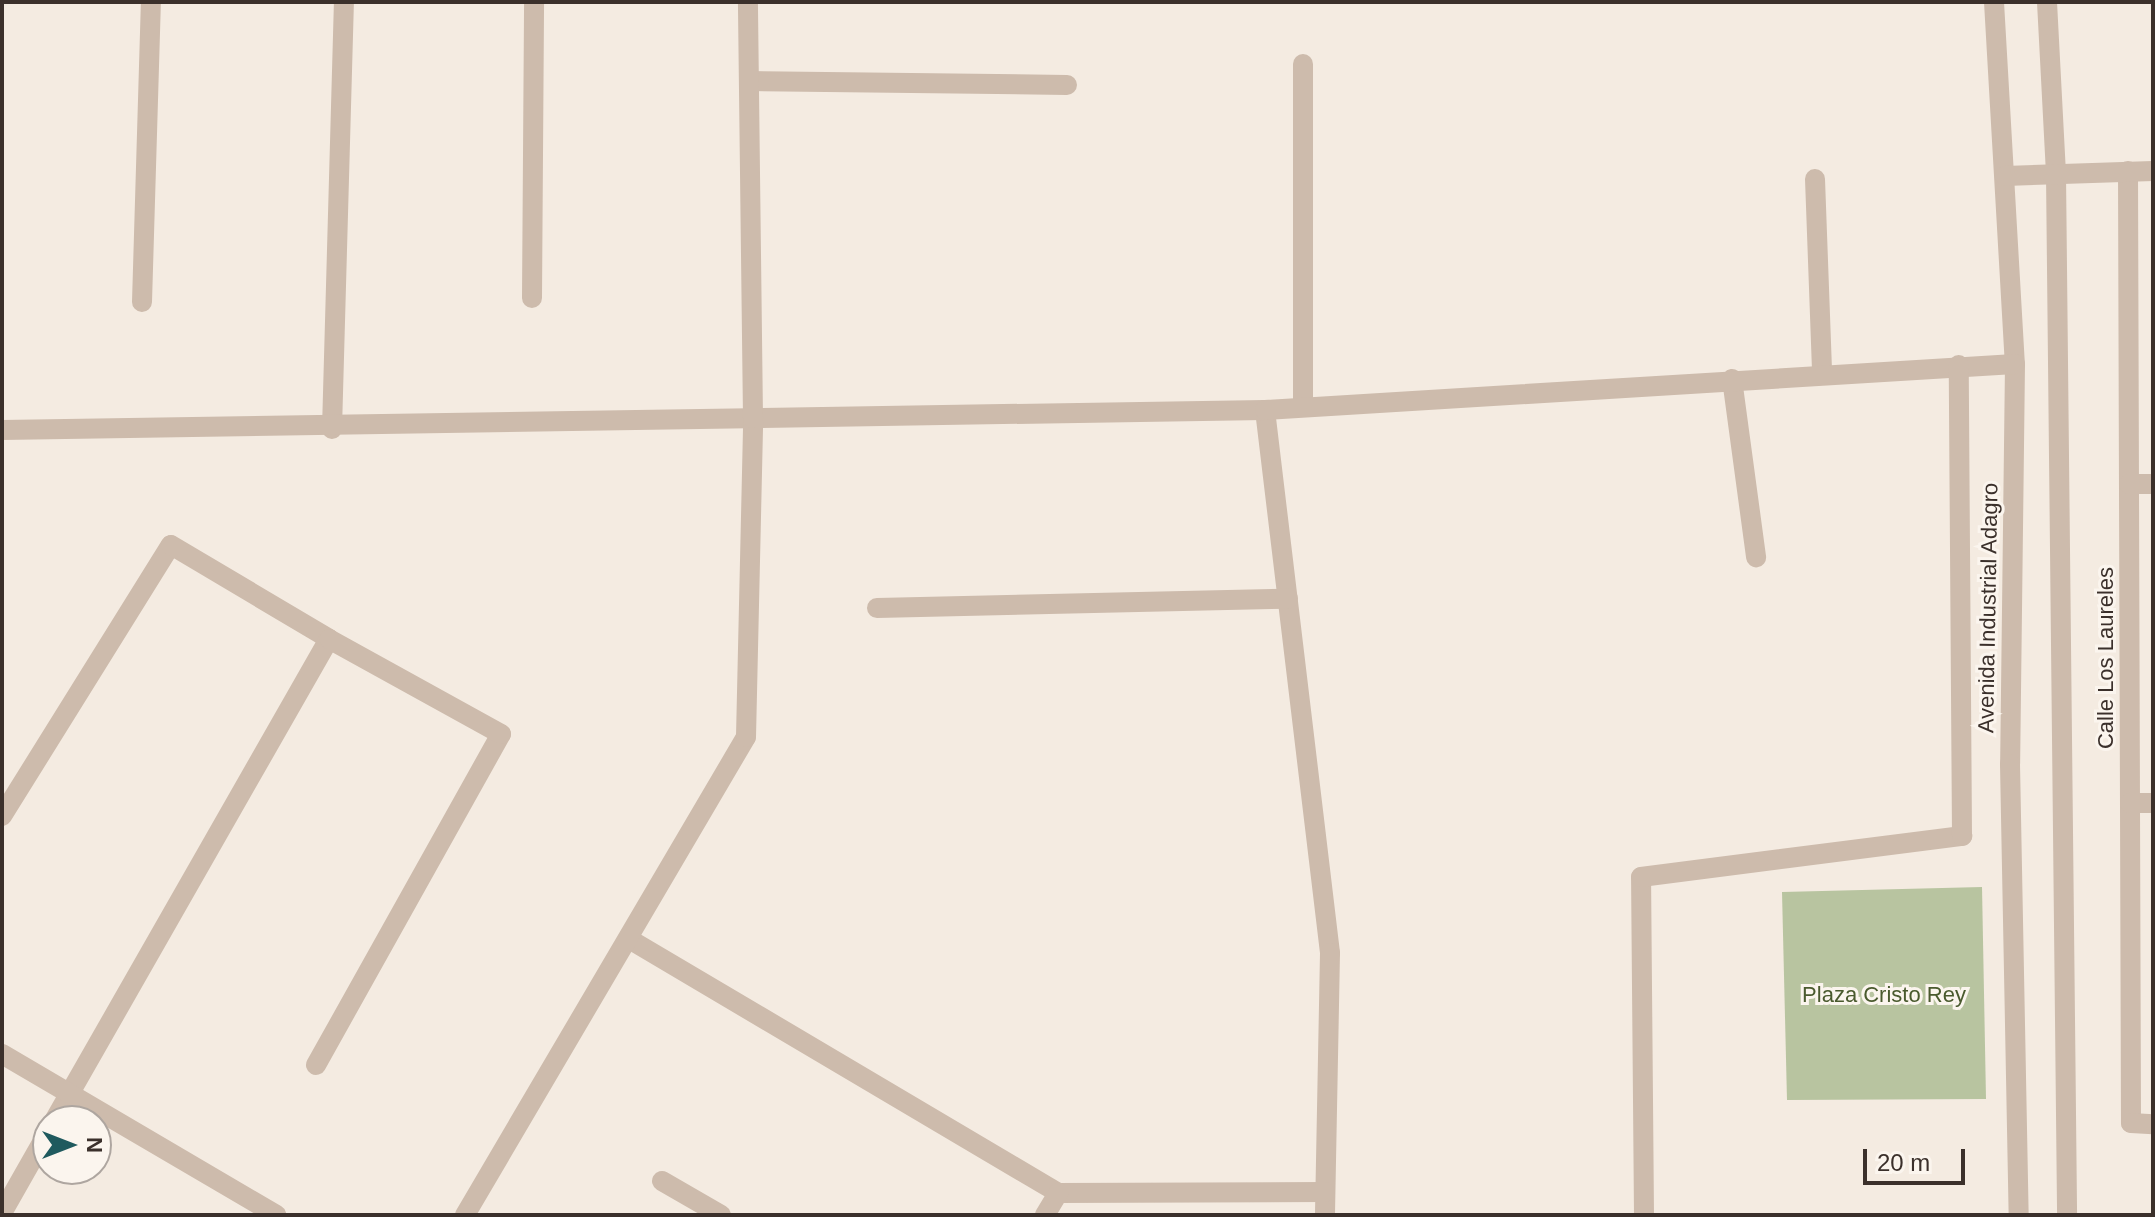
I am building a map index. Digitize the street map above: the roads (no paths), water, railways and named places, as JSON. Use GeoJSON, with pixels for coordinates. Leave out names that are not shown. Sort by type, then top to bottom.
{"type":"FeatureCollection","features":[{"type":"Feature","properties":{"kind":"street"},"geometry":{"type":"LineString","coordinates":[[142,302],[151,2]]}},
{"type":"Feature","properties":{"kind":"street"},"geometry":{"type":"LineString","coordinates":[[332,429],[344,2]]}},
{"type":"Feature","properties":{"kind":"street"},"geometry":{"type":"LineString","coordinates":[[532,298],[534,2]]}},
{"type":"Feature","properties":{"kind":"street"},"geometry":{"type":"LineString","coordinates":[[465,1215],[746,737],[753,418],[748,2]]}},
{"type":"Feature","properties":{"kind":"street","name":"Avenida Industrial Adagro"},"geometry":{"type":"LineString","coordinates":[[1994,2],[2015,364],[2010,764],[2019,1215]]}},
{"type":"Feature","properties":{"kind":"street"},"geometry":{"type":"LineString","coordinates":[[2047,2],[2056,174],[2067,1215]]}},
{"type":"Feature","properties":{"kind":"street"},"geometry":{"type":"LineString","coordinates":[[1303,64],[1303,407]]}},
{"type":"Feature","properties":{"kind":"street"},"geometry":{"type":"LineString","coordinates":[[749,81],[1067,85]]}},
{"type":"Feature","properties":{"kind":"street","name":"Calle Los Laureles"},"geometry":{"type":"LineString","coordinates":[[2128,171],[2131,1123],[2153,1124]]}},
{"type":"Feature","properties":{"kind":"street"},"geometry":{"type":"LineString","coordinates":[[2005,176],[2153,171]]}},
{"type":"Feature","properties":{"kind":"street"},"geometry":{"type":"LineString","coordinates":[[1815,179],[1822,373]]}},
{"type":"Feature","properties":{"kind":"street"},"geometry":{"type":"LineString","coordinates":[[2,430],[332,429],[753,418],[1265,410],[1822,373],[2015,364]]}},
{"type":"Feature","properties":{"kind":"street"},"geometry":{"type":"LineString","coordinates":[[1644,1215],[1641,877],[1962,836],[1959,365]]}},
{"type":"Feature","properties":{"kind":"street"},"geometry":{"type":"LineString","coordinates":[[1732,379],[1756,557]]}},
{"type":"Feature","properties":{"kind":"street"},"geometry":{"type":"LineString","coordinates":[[1265,410],[1330,953],[1325,1215]]}},
{"type":"Feature","properties":{"kind":"street"},"geometry":{"type":"LineString","coordinates":[[2129,484],[2153,484]]}},
{"type":"Feature","properties":{"kind":"street"},"geometry":{"type":"LineString","coordinates":[[2,816],[171,545],[329,639],[501,734],[316,1065]]}},
{"type":"Feature","properties":{"kind":"street"},"geometry":{"type":"LineString","coordinates":[[877,608],[1288,599]]}},
{"type":"Feature","properties":{"kind":"street"},"geometry":{"type":"LineString","coordinates":[[63,1105],[329,639]]}},
{"type":"Feature","properties":{"kind":"street"},"geometry":{"type":"LineString","coordinates":[[2130,803],[2153,803]]}},
{"type":"Feature","properties":{"kind":"street"},"geometry":{"type":"LineString","coordinates":[[629,939],[1058,1193],[1325,1192]]}},
{"type":"Feature","properties":{"kind":"street"},"geometry":{"type":"LineString","coordinates":[[2,1054],[276,1215]]}},
{"type":"Feature","properties":{"kind":"street"},"geometry":{"type":"LineString","coordinates":[[2,1213],[32,1160]]}},
{"type":"Feature","properties":{"kind":"street"},"geometry":{"type":"LineString","coordinates":[[662,1181],[721,1215]]}},
{"type":"Feature","properties":{"kind":"street"},"geometry":{"type":"LineString","coordinates":[[1045,1215],[1058,1193]]}},
{"type":"Feature","properties":{"kind":"park label","name":"Plaza Cristo Rey"},"geometry":{"type":"Point","coordinates":[1884,995]}}]}
